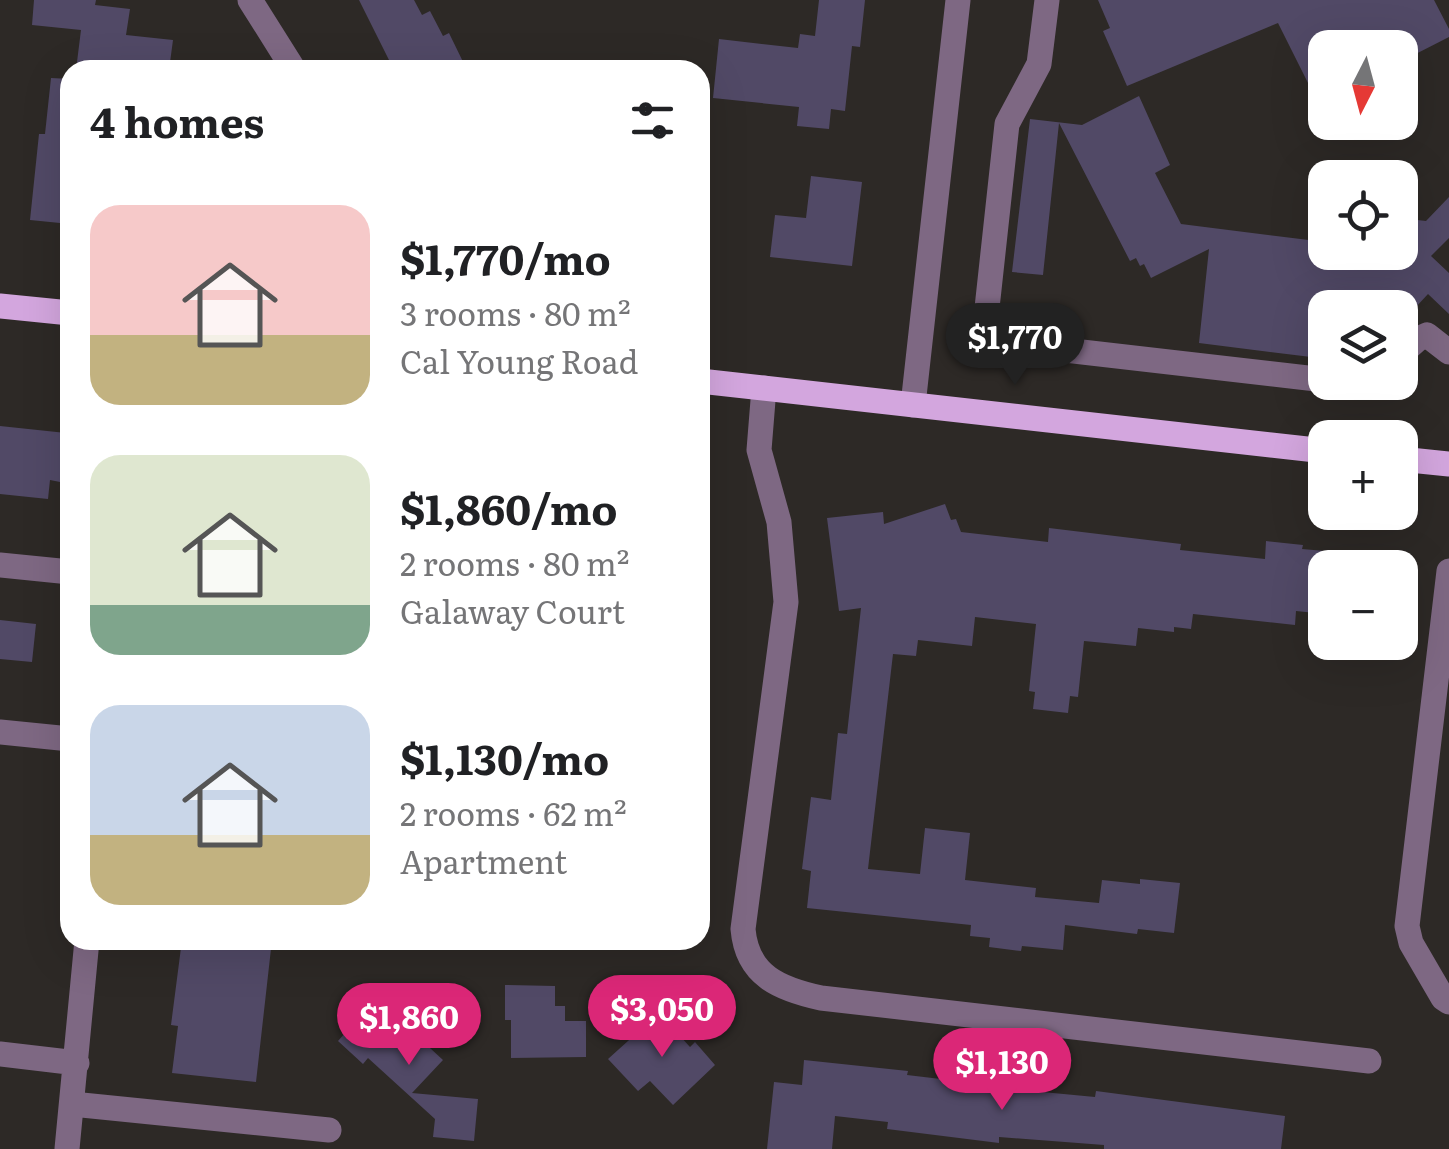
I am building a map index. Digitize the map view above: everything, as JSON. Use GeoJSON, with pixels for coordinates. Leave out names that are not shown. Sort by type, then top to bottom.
{"type":"FeatureCollection","features":[{"type":"Feature","properties":{"kind":"main road"},"geometry":{"type":"LineString","coordinates":[[0,306],[60,312]]}},
{"type":"Feature","properties":{"kind":"main road"},"geometry":{"type":"LineString","coordinates":[[710,382],[1308,448]]}},
{"type":"Feature","properties":{"kind":"main road"},"geometry":{"type":"LineString","coordinates":[[1418,461],[1449,464]]}},
{"type":"Feature","properties":{"kind":"street"},"geometry":{"type":"LineString","coordinates":[[250,0],[288,60]]}},
{"type":"Feature","properties":{"kind":"street"},"geometry":{"type":"LineString","coordinates":[[913,405],[958,0]]}},
{"type":"Feature","properties":{"kind":"street"},"geometry":{"type":"LineString","coordinates":[[1047,0],[1039,64],[1006,124],[987,308],[994,333],[1013,344],[1308,378]]}},
{"type":"Feature","properties":{"kind":"street"},"geometry":{"type":"LineString","coordinates":[[1418,338],[1426,336],[1449,352]]}},
{"type":"Feature","properties":{"kind":"street"},"geometry":{"type":"LineString","coordinates":[[764,388],[759,450],[779,522],[786,602],[742,930],[749,959],[760,973],[788,990],[821,998],[1370,1061]]}},
{"type":"Feature","properties":{"kind":"street"},"geometry":{"type":"LineString","coordinates":[[0,565],[60,571]]}},
{"type":"Feature","properties":{"kind":"street"},"geometry":{"type":"LineString","coordinates":[[1449,571],[1407,926],[1410,942],[1449,1002]]}},
{"type":"Feature","properties":{"kind":"street"},"geometry":{"type":"LineString","coordinates":[[0,732],[60,738]]}},
{"type":"Feature","properties":{"kind":"street"},"geometry":{"type":"LineString","coordinates":[[67,1149],[86,950]]}},
{"type":"Feature","properties":{"kind":"street"},"geometry":{"type":"LineString","coordinates":[[0,1054],[77,1063]]}},
{"type":"Feature","properties":{"kind":"street"},"geometry":{"type":"LineString","coordinates":[[72,1104],[329,1130]]}},
{"type":"Feature","properties":{"kind":"building"},"geometry":{"type":"Polygon","coordinates":[[[34,0],[96,0],[95,5],[130,9],[126,35],[173,40],[170,60],[77,60],[81,30],[32,25],[34,0]]]}},
{"type":"Feature","properties":{"kind":"building"},"geometry":{"type":"Polygon","coordinates":[[[359,0],[414,0],[422,15],[430,11],[443,36],[449,33],[462,60],[389,60],[359,0]]]}},
{"type":"Feature","properties":{"kind":"building"},"geometry":{"type":"Polygon","coordinates":[[[819,0],[865,0],[860,47],[852,46],[845,111],[831,109],[829,129],[797,126],[799,107],[713,98],[719,39],[798,48],[800,34],[815,36],[819,0]]]}},
{"type":"Feature","properties":{"kind":"building"},"geometry":{"type":"Polygon","coordinates":[[[1098,0],[1434,0],[1449,29],[1449,37],[1418,53],[1418,30],[1308,30],[1308,83],[1278,23],[1127,86],[1103,31],[1110,28],[1098,0]]]}},
{"type":"Feature","properties":{"kind":"building"},"geometry":{"type":"Polygon","coordinates":[[[51,78],[60,78],[60,223],[30,220],[39,134],[45,134],[51,78]]]}},
{"type":"Feature","properties":{"kind":"building"},"geometry":{"type":"Polygon","coordinates":[[[1139,96],[1170,165],[1155,173],[1181,224],[1308,240],[1308,270],[1418,270],[1418,220],[1426,221],[1449,197],[1449,238],[1431,256],[1449,273],[1449,314],[1428,294],[1418,305],[1418,290],[1308,290],[1308,357],[1199,343],[1209,249],[1151,278],[1144,264],[1140,266],[1136,258],[1130,261],[1059,123],[1043,275],[1012,272],[1030,119],[1082,125],[1139,96]]]}},
{"type":"Feature","properties":{"kind":"building"},"geometry":{"type":"Polygon","coordinates":[[[811,176],[862,182],[852,266],[770,257],[775,215],[806,218],[811,176]]]}},
{"type":"Feature","properties":{"kind":"building"},"geometry":{"type":"Polygon","coordinates":[[[0,426],[60,432],[60,482],[50,480],[48,499],[0,494],[0,426]]]}},
{"type":"Feature","properties":{"kind":"building"},"geometry":{"type":"Polygon","coordinates":[[[945,504],[961,532],[1048,542],[1049,528],[1181,544],[1180,550],[1265,559],[1266,541],[1314,550],[1308,550],[1308,612],[1296,611],[1295,625],[1193,614],[1191,629],[1174,627],[1174,632],[1138,628],[1136,646],[1084,641],[1078,697],[1070,696],[1068,713],[1033,709],[1035,692],[1029,691],[1036,624],[975,617],[972,646],[918,640],[916,656],[893,654],[868,869],[920,874],[925,828],[970,833],[965,880],[1036,888],[1035,897],[1099,903],[1102,880],[1180,883],[1174,933],[1138,929],[1137,934],[1065,925],[1063,950],[1022,946],[1021,951],[989,947],[990,938],[970,936],[971,925],[807,908],[811,871],[802,869],[811,797],[831,800],[838,733],[847,734],[861,608],[839,611],[827,518],[883,512],[884,524],[945,504]]]}},
{"type":"Feature","properties":{"kind":"building"},"geometry":{"type":"Polygon","coordinates":[[[0,620],[36,624],[32,662],[0,659],[0,620]]]}},
{"type":"Feature","properties":{"kind":"building"},"geometry":{"type":"Polygon","coordinates":[[[181,950],[271,950],[256,1082],[172,1073],[178,1026],[171,1025],[181,950]]]}},
{"type":"Feature","properties":{"kind":"building"},"geometry":{"type":"Polygon","coordinates":[[[505,985],[555,986],[555,1006],[565,1006],[565,1021],[586,1021],[586,1057],[511,1058],[511,1020],[505,1020],[505,985]]]}},
{"type":"Feature","properties":{"kind":"building"},"geometry":{"type":"Polygon","coordinates":[[[370,1005],[381,1005],[389,1013],[393,1007],[443,1060],[412,1093],[478,1099],[474,1141],[433,1137],[435,1119],[368,1058],[363,1064],[338,1041],[370,1005]]]}},
{"type":"Feature","properties":{"kind":"building"},"geometry":{"type":"Polygon","coordinates":[[[659,1013],[690,1047],[695,1042],[715,1065],[673,1105],[650,1081],[638,1091],[608,1059],[659,1013]]]}},
{"type":"Feature","properties":{"kind":"building"},"geometry":{"type":"Polygon","coordinates":[[[804,1060],[1000,1086],[1001,1075],[1034,1079],[1032,1091],[1095,1097],[1096,1091],[1285,1116],[1281,1149],[1104,1149],[1104,1145],[999,1137],[999,1143],[887,1129],[888,1122],[835,1116],[832,1149],[767,1149],[774,1082],[802,1085],[804,1060]]]}}]}
